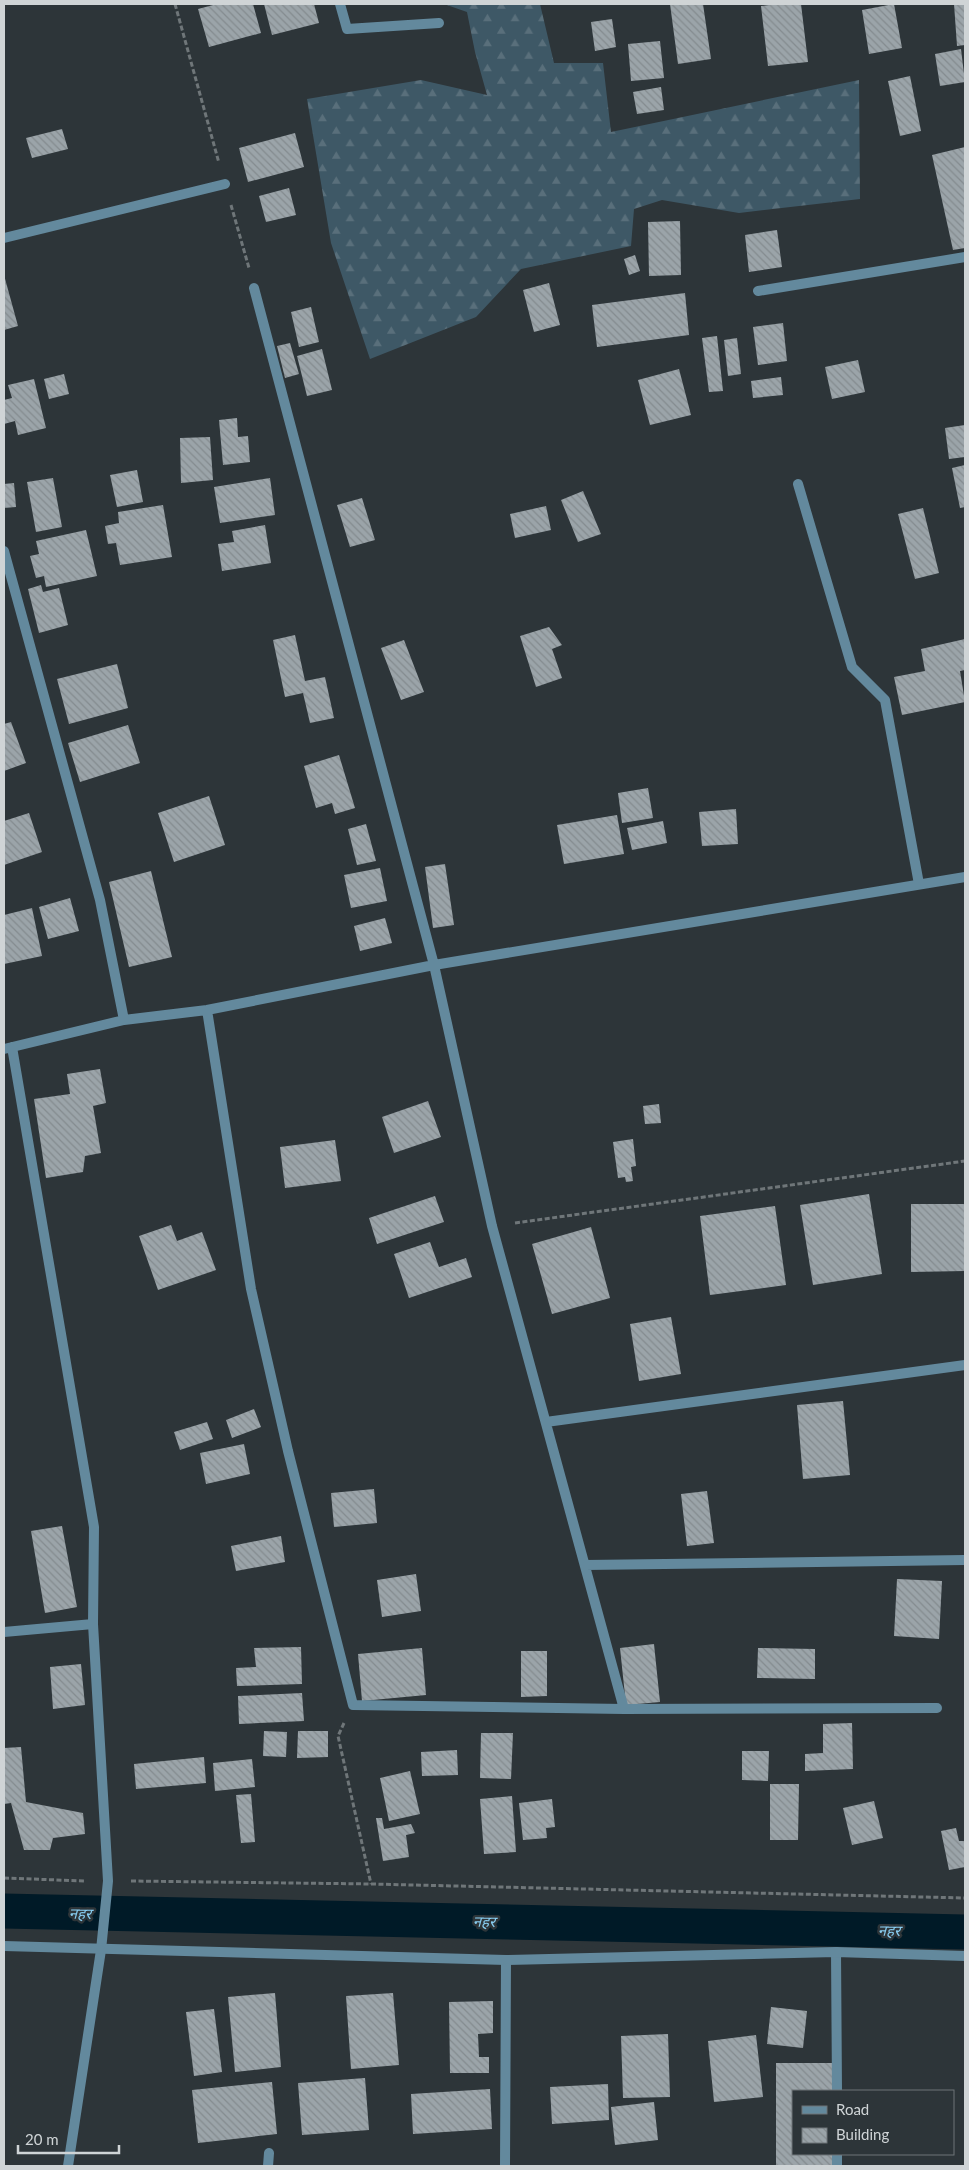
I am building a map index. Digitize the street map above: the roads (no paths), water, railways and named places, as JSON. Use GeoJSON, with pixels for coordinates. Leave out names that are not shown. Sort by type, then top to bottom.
{"type":"FeatureCollection","features":[{"type":"Feature","properties":{"kind":"street"},"geometry":{"type":"LineString","coordinates":[[340,4],[347,29],[439,23]]}},
{"type":"Feature","properties":{"kind":"street"},"geometry":{"type":"LineString","coordinates":[[4,236],[225,184]]}},
{"type":"Feature","properties":{"kind":"street"},"geometry":{"type":"LineString","coordinates":[[758,291],[965,257]]}},
{"type":"Feature","properties":{"kind":"street"},"geometry":{"type":"LineString","coordinates":[[254,288],[434,965],[492,1226],[624,1709]]}},
{"type":"Feature","properties":{"kind":"street"},"geometry":{"type":"LineString","coordinates":[[798,484],[852,667],[885,700],[918,884]]}},
{"type":"Feature","properties":{"kind":"street"},"geometry":{"type":"LineString","coordinates":[[4,552],[100,900],[124,1020]]}},
{"type":"Feature","properties":{"kind":"street"},"geometry":{"type":"LineString","coordinates":[[68,2166],[101,1950],[108,1881],[93,1624],[94,1527],[8,1048],[124,1020],[207,1010],[434,965],[965,877]]}},
{"type":"Feature","properties":{"kind":"street"},"geometry":{"type":"LineString","coordinates":[[207,1010],[251,1289],[288,1451],[353,1705],[624,1709],[938,1708]]}},
{"type":"Feature","properties":{"kind":"street"},"geometry":{"type":"LineString","coordinates":[[546,1422],[965,1365]]}},
{"type":"Feature","properties":{"kind":"street"},"geometry":{"type":"LineString","coordinates":[[584,1565],[965,1560]]}},
{"type":"Feature","properties":{"kind":"street"},"geometry":{"type":"LineString","coordinates":[[4,1632],[93,1624]]}},
{"type":"Feature","properties":{"kind":"street"},"geometry":{"type":"LineString","coordinates":[[4,1946],[506,1960],[836,1952],[965,1956]]}},
{"type":"Feature","properties":{"kind":"street"},"geometry":{"type":"LineString","coordinates":[[836,1952],[837,2090]]}},
{"type":"Feature","properties":{"kind":"street"},"geometry":{"type":"LineString","coordinates":[[505,2166],[506,1960]]}},
{"type":"Feature","properties":{"kind":"street"},"geometry":{"type":"LineString","coordinates":[[268,2166],[269,2153]]}},
{"type":"Feature","properties":{"kind":"waterway","name":"नहर"},"geometry":{"type":"LineString","coordinates":[[4,1911],[965,1932]]}}]}
